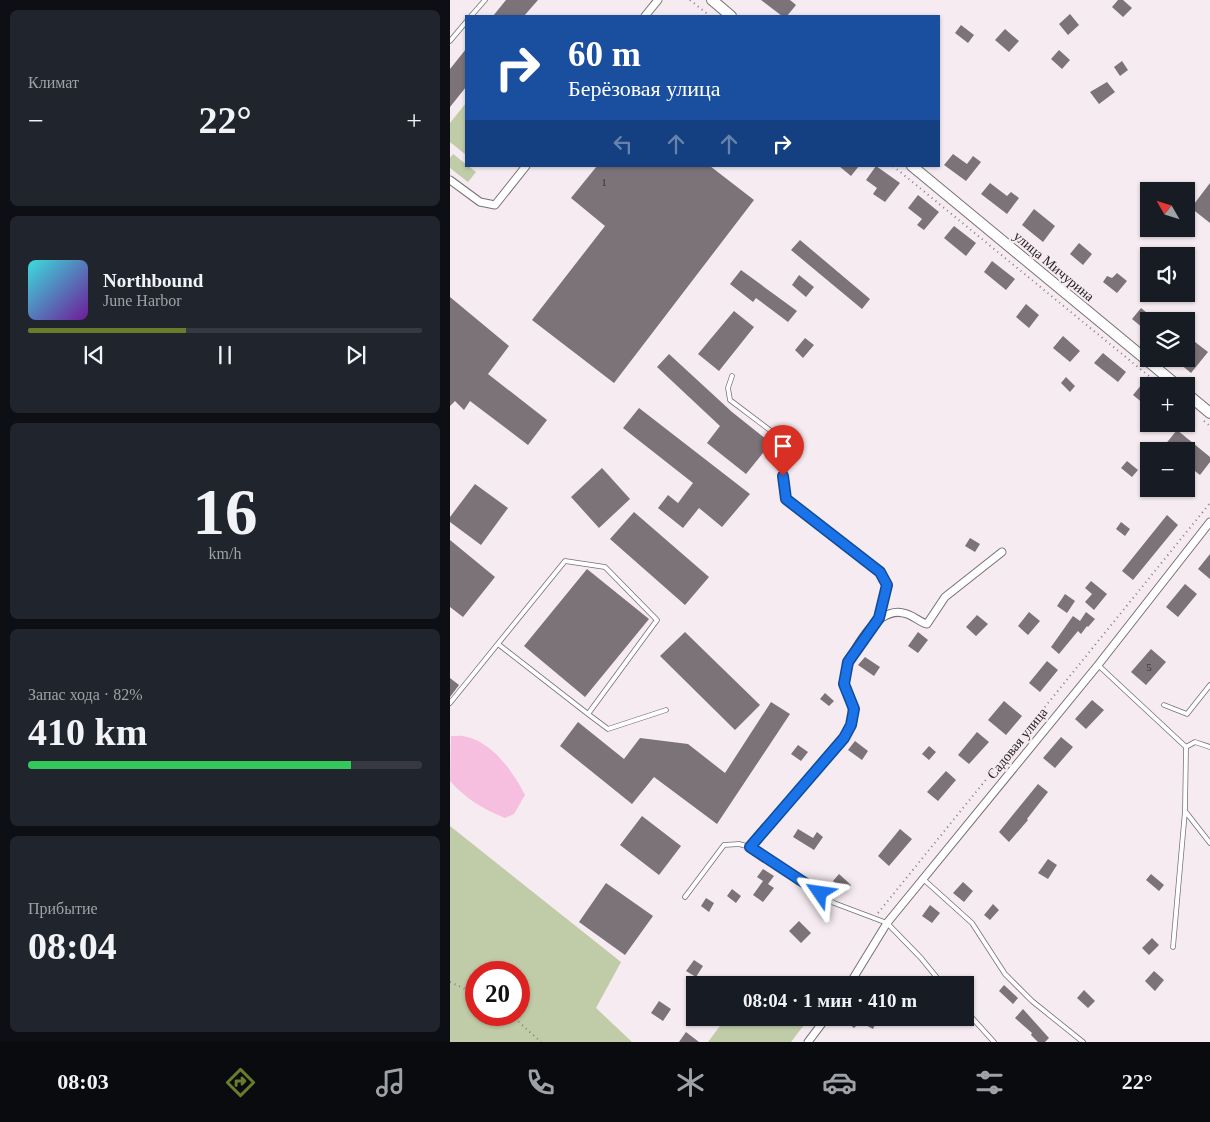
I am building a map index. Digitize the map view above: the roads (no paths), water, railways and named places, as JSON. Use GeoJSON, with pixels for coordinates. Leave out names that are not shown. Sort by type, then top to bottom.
{"type":"FeatureCollection","features":[{"type":"Feature","properties":{"kind":"street"},"geometry":{"type":"LineString","coordinates":[[646,15],[658,0]]}},
{"type":"Feature","properties":{"kind":"street"},"geometry":{"type":"LineString","coordinates":[[712,0],[730,15]]}},
{"type":"Feature","properties":{"kind":"street"},"geometry":{"type":"LineString","coordinates":[[450,180],[480,202],[495,205],[525,167]]}},
{"type":"Feature","properties":{"kind":"street","name":"улица Мичурина"},"geometry":{"type":"LineString","coordinates":[[913,167],[1167,377]]}},
{"type":"Feature","properties":{"kind":"street"},"geometry":{"type":"LineString","coordinates":[[1195,400],[1210,413]]}},
{"type":"Feature","properties":{"kind":"street","name":"Садовая улица"},"geometry":{"type":"LineString","coordinates":[[855,976],[887,923],[922,878],[1098,665],[1210,522]]}},
{"type":"Feature","properties":{"kind":"street"},"geometry":{"type":"LineString","coordinates":[[750,847],[844,738],[851,725],[854,709],[844,684],[848,662],[879,618],[893,612],[903,612],[928,624],[945,597],[1002,552]]}},
{"type":"Feature","properties":{"kind":"street"},"geometry":{"type":"LineString","coordinates":[[808,1042],[820,1026]]}},
{"type":"Feature","properties":{"kind":"lane"},"geometry":{"type":"LineString","coordinates":[[472,15],[484,0]]}},
{"type":"Feature","properties":{"kind":"lane"},"geometry":{"type":"LineString","coordinates":[[450,40],[465,23]]}},
{"type":"Feature","properties":{"kind":"lane"},"geometry":{"type":"LineString","coordinates":[[732,376],[728,388],[730,400],[779,437],[791,454],[783,476],[786,499],[880,572],[887,585],[879,618]]}},
{"type":"Feature","properties":{"kind":"lane"},"geometry":{"type":"LineString","coordinates":[[450,703],[565,561],[605,567],[657,620],[588,714]]}},
{"type":"Feature","properties":{"kind":"lane"},"geometry":{"type":"LineString","coordinates":[[498,644],[608,729],[666,710]]}},
{"type":"Feature","properties":{"kind":"lane"},"geometry":{"type":"LineString","coordinates":[[1098,665],[1186,747],[1185,811],[1173,947]]}},
{"type":"Feature","properties":{"kind":"lane"},"geometry":{"type":"LineString","coordinates":[[1164,705],[1187,714],[1210,685]]}},
{"type":"Feature","properties":{"kind":"lane"},"geometry":{"type":"LineString","coordinates":[[1186,747],[1195,742],[1210,748]]}},
{"type":"Feature","properties":{"kind":"lane"},"geometry":{"type":"LineString","coordinates":[[1185,811],[1210,843]]}},
{"type":"Feature","properties":{"kind":"lane"},"geometry":{"type":"LineString","coordinates":[[685,897],[724,845],[739,844],[750,847],[834,902],[887,923],[936,976]]}},
{"type":"Feature","properties":{"kind":"lane"},"geometry":{"type":"LineString","coordinates":[[922,878],[972,923],[1005,974],[1032,1001],[1082,1042]]}},
{"type":"Feature","properties":{"kind":"lane"},"geometry":{"type":"LineString","coordinates":[[974,1020],[994,1042]]}}]}
